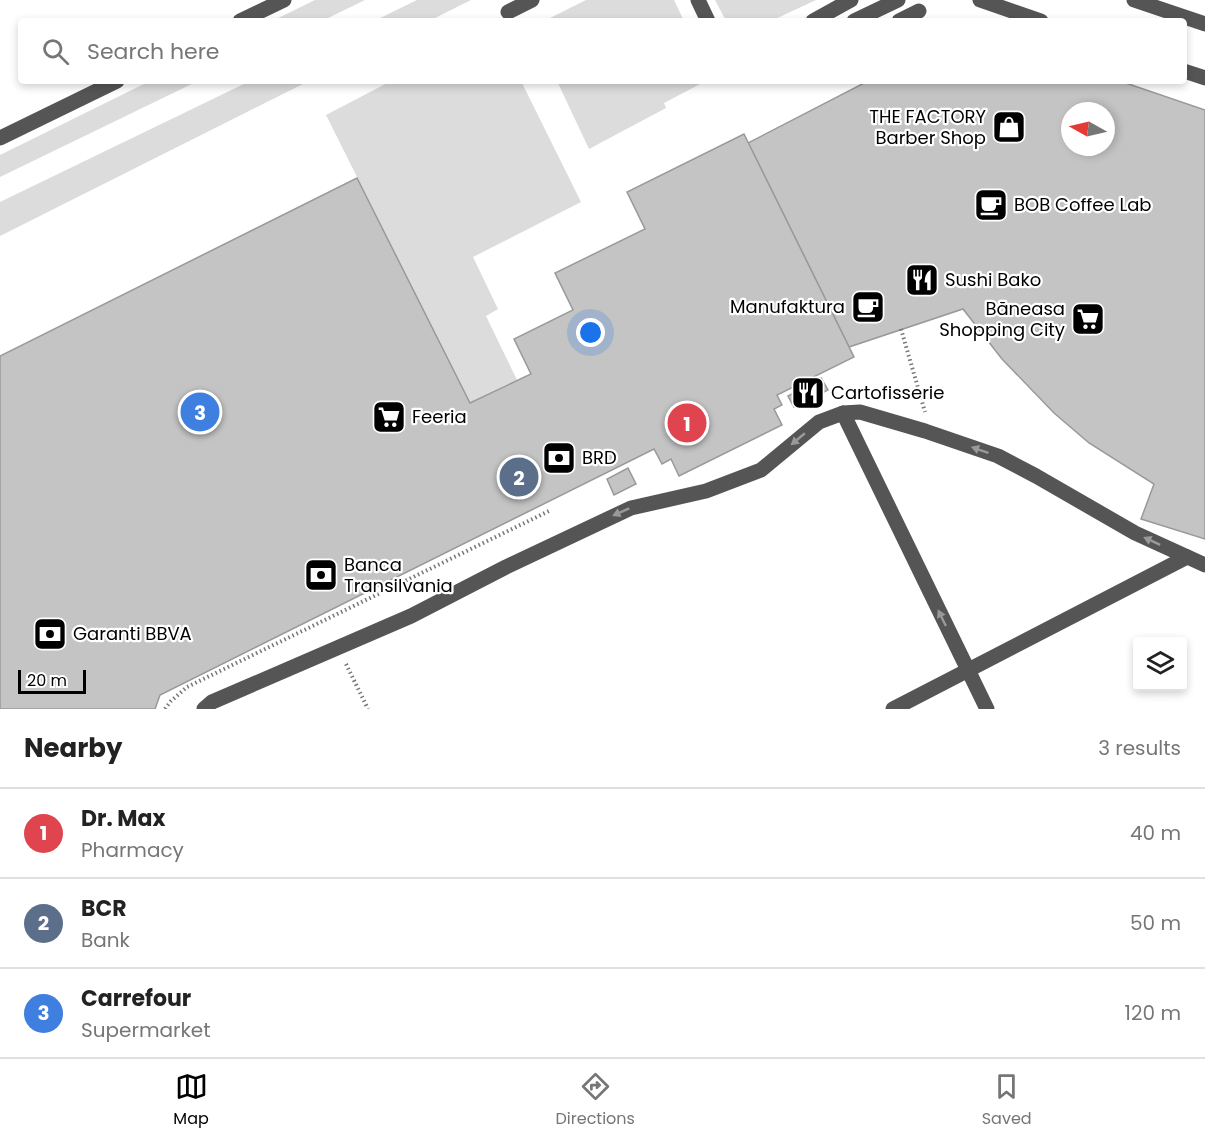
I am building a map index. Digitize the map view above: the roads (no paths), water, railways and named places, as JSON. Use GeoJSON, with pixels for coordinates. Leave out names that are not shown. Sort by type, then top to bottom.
{"type":"FeatureCollection","features":[{"type":"Feature","properties":{"kind":"street"},"geometry":{"type":"LineString","coordinates":[[246,18],[284,0]]}},
{"type":"Feature","properties":{"kind":"street"},"geometry":{"type":"LineString","coordinates":[[508,12],[532,0]]}},
{"type":"Feature","properties":{"kind":"street"},"geometry":{"type":"LineString","coordinates":[[698,0],[707,18]]}},
{"type":"Feature","properties":{"kind":"street"},"geometry":{"type":"LineString","coordinates":[[818,18],[851,0]]}},
{"type":"Feature","properties":{"kind":"street"},"geometry":{"type":"LineString","coordinates":[[860,18],[898,0]]}},
{"type":"Feature","properties":{"kind":"street"},"geometry":{"type":"LineString","coordinates":[[980,0],[1032,18]]}},
{"type":"Feature","properties":{"kind":"street"},"geometry":{"type":"LineString","coordinates":[[1134,0],[1205,24]]}},
{"type":"Feature","properties":{"kind":"street"},"geometry":{"type":"LineString","coordinates":[[905,18],[919,11]]}},
{"type":"Feature","properties":{"kind":"street"},"geometry":{"type":"LineString","coordinates":[[1187,71],[1205,78]]}},
{"type":"Feature","properties":{"kind":"street"},"geometry":{"type":"LineString","coordinates":[[0,138],[111,84]]}},
{"type":"Feature","properties":{"kind":"street"},"geometry":{"type":"LineString","coordinates":[[204,709],[212,702],[411,616],[506,567],[631,508],[706,491],[761,470],[819,422],[843,413],[860,412],[998,456],[1136,533],[1205,565]]}},
{"type":"Feature","properties":{"kind":"street"},"geometry":{"type":"LineString","coordinates":[[843,413],[987,709]]}},
{"type":"Feature","properties":{"kind":"street"},"geometry":{"type":"LineString","coordinates":[[893,709],[1187,557]]}},
{"type":"Feature","properties":{"kind":"place","name":"THE FACTORY Barber Shop"},"geometry":{"type":"Point","coordinates":[1009,127]}},
{"type":"Feature","properties":{"kind":"place","name":"BOB Coffee Lab"},"geometry":{"type":"Point","coordinates":[991,205]}},
{"type":"Feature","properties":{"kind":"place","name":"Sushi Bako"},"geometry":{"type":"Point","coordinates":[922,280]}},
{"type":"Feature","properties":{"kind":"place","name":"Manufaktura"},"geometry":{"type":"Point","coordinates":[868,307]}},
{"type":"Feature","properties":{"kind":"place","name":"Băneasa Shopping City"},"geometry":{"type":"Point","coordinates":[1088,319]}},
{"type":"Feature","properties":{"kind":"place","name":"Cartofisserie"},"geometry":{"type":"Point","coordinates":[808,393]}},
{"type":"Feature","properties":{"kind":"place","name":"Carrefour"},"geometry":{"type":"Point","coordinates":[200,412]}},
{"type":"Feature","properties":{"kind":"place","name":"Feeria"},"geometry":{"type":"Point","coordinates":[389,417]}},
{"type":"Feature","properties":{"kind":"place","name":"Dr. Max"},"geometry":{"type":"Point","coordinates":[687,423]}},
{"type":"Feature","properties":{"kind":"place","name":"BRD"},"geometry":{"type":"Point","coordinates":[559,458]}},
{"type":"Feature","properties":{"kind":"place","name":"BCR"},"geometry":{"type":"Point","coordinates":[519,477]}},
{"type":"Feature","properties":{"kind":"place","name":"Banca Transilvania"},"geometry":{"type":"Point","coordinates":[321,575]}},
{"type":"Feature","properties":{"kind":"place","name":"Garanti BBVA"},"geometry":{"type":"Point","coordinates":[50,634]}}]}
